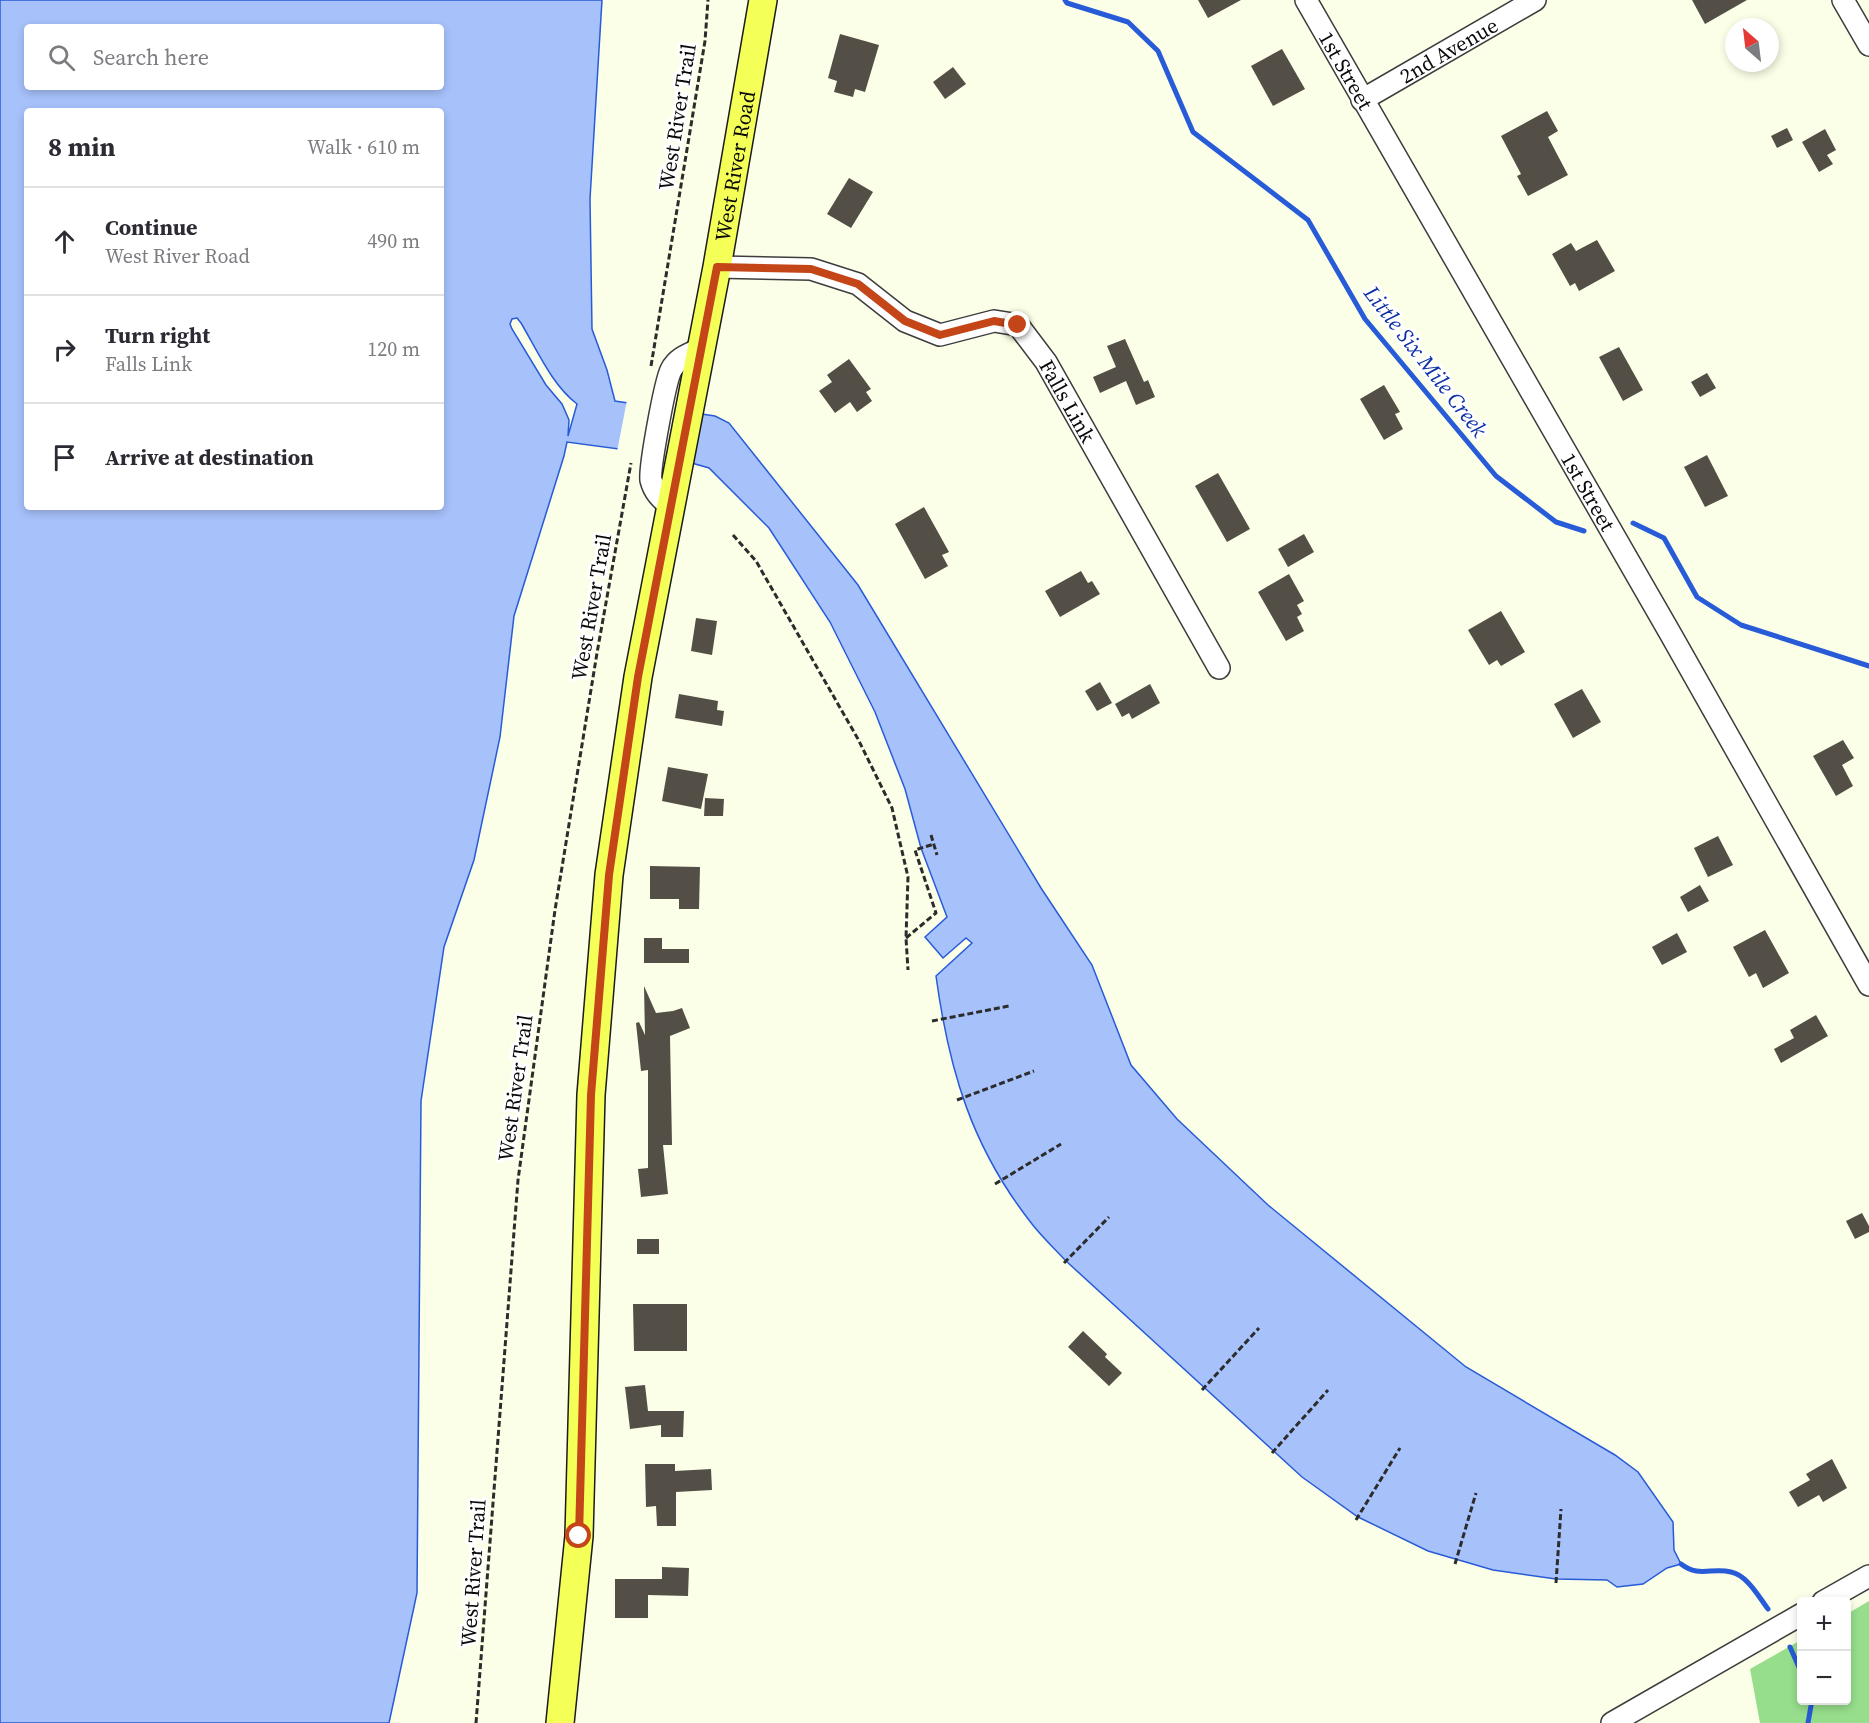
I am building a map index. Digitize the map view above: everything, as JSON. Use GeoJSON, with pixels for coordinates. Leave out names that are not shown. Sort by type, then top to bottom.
{"type":"FeatureCollection","features":[{"type":"Feature","properties":{"kind":"main road","name":"West River Road"},"geometry":{"type":"LineString","coordinates":[[560,1723],[579,1536],[591,1095],[608,886],[638,677],[677,472],[680,387],[700,349],[717,267],[763,0]]}},
{"type":"Feature","properties":{"kind":"street","name":"1st Street"},"geometry":{"type":"LineString","coordinates":[[1306,0],[1665,623],[1869,985]]}},
{"type":"Feature","properties":{"kind":"street","name":"2nd Avenue"},"geometry":{"type":"LineString","coordinates":[[1362,100],[1535,0]]}},
{"type":"Feature","properties":{"kind":"street"},"geometry":{"type":"LineString","coordinates":[[1843,0],[1869,45]]}},
{"type":"Feature","properties":{"kind":"street","name":"Falls Link"},"geometry":{"type":"LineString","coordinates":[[717,267],[811,269],[858,284],[905,321],[940,335],[994,321],[1018,325],[1046,362],[1219,668]]}},
{"type":"Feature","properties":{"kind":"street"},"geometry":{"type":"LineString","coordinates":[[670,506],[658,496],[641,465],[680,387]]}},
{"type":"Feature","properties":{"kind":"street"},"geometry":{"type":"LineString","coordinates":[[1832,1597],[1869,1576]]}},
{"type":"Feature","properties":{"kind":"street"},"geometry":{"type":"LineString","coordinates":[[1612,1723],[1797,1617]]}},
{"type":"Feature","properties":{"kind":"path","name":"West River Trail"},"geometry":{"type":"LineString","coordinates":[[650,370],[703,52],[708,0]]}},
{"type":"Feature","properties":{"kind":"path","name":"West River Trail"},"geometry":{"type":"LineString","coordinates":[[476,1723],[518,1180],[555,910],[597,653],[641,465]]}},
{"type":"Feature","properties":{"kind":"path"},"geometry":{"type":"LineString","coordinates":[[733,535],[756,561],[858,739],[892,808],[908,877],[906,938],[908,970]]}},
{"type":"Feature","properties":{"kind":"path"},"geometry":{"type":"LineString","coordinates":[[931,835],[937,855]]}},
{"type":"Feature","properties":{"kind":"path"},"geometry":{"type":"LineString","coordinates":[[906,938],[936,913],[915,850],[934,844]]}},
{"type":"Feature","properties":{"kind":"path"},"geometry":{"type":"LineString","coordinates":[[932,1022],[1009,1006]]}},
{"type":"Feature","properties":{"kind":"path"},"geometry":{"type":"LineString","coordinates":[[957,1100],[1034,1071]]}},
{"type":"Feature","properties":{"kind":"path"},"geometry":{"type":"LineString","coordinates":[[995,1184],[1061,1144]]}},
{"type":"Feature","properties":{"kind":"path"},"geometry":{"type":"LineString","coordinates":[[1064,1263],[1109,1216]]}},
{"type":"Feature","properties":{"kind":"path"},"geometry":{"type":"LineString","coordinates":[[1202,1390],[1258,1329]]}},
{"type":"Feature","properties":{"kind":"path"},"geometry":{"type":"LineString","coordinates":[[1272,1453],[1328,1390]]}},
{"type":"Feature","properties":{"kind":"path"},"geometry":{"type":"LineString","coordinates":[[1356,1520],[1400,1448]]}},
{"type":"Feature","properties":{"kind":"path"},"geometry":{"type":"LineString","coordinates":[[1455,1564],[1476,1493]]}},
{"type":"Feature","properties":{"kind":"path"},"geometry":{"type":"LineString","coordinates":[[1556,1583],[1561,1509]]}},
{"type":"Feature","properties":{"kind":"green space"},"geometry":{"type":"Polygon","coordinates":[[[1869,1601],[1869,1723],[1760,1723],[1750,1669],[1797,1642],[1797,1705],[1851,1705],[1851,1612],[1869,1601]]]}},
{"type":"Feature","properties":{"kind":"water"},"geometry":{"type":"Polygon","coordinates":[[[0,0],[602,0],[590,199],[592,329],[607,370],[615,401],[715,416],[729,423],[858,585],[1041,888],[1092,965],[1131,1065],[1177,1119],[1268,1205],[1466,1367],[1615,1455],[1638,1472],[1673,1522],[1674,1550],[1681,1564],[1667,1568],[1643,1584],[1617,1587],[1607,1580],[1556,1579],[1493,1570],[1428,1551],[1358,1517],[1302,1477],[1066,1261],[1036,1229],[1011,1195],[994,1167],[966,1107],[948,1044],[936,976],[972,943],[966,938],[943,958],[925,937],[947,917],[921,848],[905,789],[875,712],[830,622],[769,528],[709,468],[664,455],[567,442],[514,616],[500,737],[474,860],[444,947],[421,1101],[417,1593],[389,1723],[0,1723],[0,0]],[[517,318],[512,319],[510,324],[512,329],[546,385],[562,404],[569,420],[568,436],[577,404],[553,377],[517,318]]]}},
{"type":"Feature","properties":{"kind":"pier"},"geometry":{"type":"Polygon","coordinates":[[[627,400],[702,411],[692,466],[663,458],[617,452],[627,400]]]}},
{"type":"Feature","properties":{"kind":"building"},"geometry":{"type":"Polygon","coordinates":[[[1198,0],[1241,0],[1208,18],[1198,0]]]}},
{"type":"Feature","properties":{"kind":"building"},"geometry":{"type":"Polygon","coordinates":[[[1692,0],[1747,0],[1705,24],[1692,0]]]}},
{"type":"Feature","properties":{"kind":"building"},"geometry":{"type":"Polygon","coordinates":[[[840,34],[879,45],[865,92],[855,89],[853,97],[834,92],[837,81],[828,78],[840,34]]]}},
{"type":"Feature","properties":{"kind":"building"},"geometry":{"type":"Polygon","coordinates":[[[1282,49],[1305,89],[1273,106],[1251,66],[1282,49]]]}},
{"type":"Feature","properties":{"kind":"building"},"geometry":{"type":"Polygon","coordinates":[[[953,67],[966,84],[945,99],[933,82],[953,67]]]}},
{"type":"Feature","properties":{"kind":"building"},"geometry":{"type":"Polygon","coordinates":[[[1547,111],[1558,131],[1548,137],[1568,175],[1528,196],[1517,176],[1521,174],[1501,136],[1547,111]]]}},
{"type":"Feature","properties":{"kind":"building"},"geometry":{"type":"Polygon","coordinates":[[[1787,128],[1793,140],[1777,148],[1771,136],[1787,128]]]}},
{"type":"Feature","properties":{"kind":"building"},"geometry":{"type":"Polygon","coordinates":[[[1825,129],[1836,150],[1827,155],[1833,164],[1819,172],[1802,142],[1825,129]]]}},
{"type":"Feature","properties":{"kind":"building"},"geometry":{"type":"Polygon","coordinates":[[[849,178],[873,192],[851,228],[827,214],[849,178]]]}},
{"type":"Feature","properties":{"kind":"building"},"geometry":{"type":"Polygon","coordinates":[[[1597,240],[1615,271],[1579,291],[1575,283],[1570,286],[1552,254],[1571,243],[1576,251],[1597,240]]]}},
{"type":"Feature","properties":{"kind":"building"},"geometry":{"type":"Polygon","coordinates":[[[1125,339],[1144,382],[1148,380],[1155,397],[1136,405],[1126,381],[1100,393],[1093,377],[1116,367],[1107,346],[1125,339]]]}},
{"type":"Feature","properties":{"kind":"building"},"geometry":{"type":"Polygon","coordinates":[[[1619,347],[1643,390],[1623,401],[1599,357],[1619,347]]]}},
{"type":"Feature","properties":{"kind":"building"},"geometry":{"type":"Polygon","coordinates":[[[849,359],[871,389],[866,392],[872,401],[857,412],[850,402],[835,413],[819,391],[832,382],[827,375],[849,359]]]}},
{"type":"Feature","properties":{"kind":"building"},"geometry":{"type":"Polygon","coordinates":[[[1707,373],[1716,388],[1700,397],[1691,382],[1707,373]]]}},
{"type":"Feature","properties":{"kind":"building"},"geometry":{"type":"Polygon","coordinates":[[[1384,385],[1400,412],[1395,414],[1403,429],[1384,440],[1360,399],[1384,385]]]}},
{"type":"Feature","properties":{"kind":"building"},"geometry":{"type":"Polygon","coordinates":[[[1707,455],[1728,496],[1705,507],[1684,467],[1707,455]]]}},
{"type":"Feature","properties":{"kind":"building"},"geometry":{"type":"Polygon","coordinates":[[[1218,473],[1250,529],[1227,542],[1195,486],[1218,473]]]}},
{"type":"Feature","properties":{"kind":"building"},"geometry":{"type":"Polygon","coordinates":[[[924,507],[949,552],[942,555],[948,566],[925,579],[895,524],[924,507]]]}},
{"type":"Feature","properties":{"kind":"building"},"geometry":{"type":"Polygon","coordinates":[[[1304,534],[1314,552],[1288,567],[1278,549],[1304,534]]]}},
{"type":"Feature","properties":{"kind":"building"},"geometry":{"type":"Polygon","coordinates":[[[1081,571],[1088,583],[1092,581],[1100,594],[1060,617],[1045,591],[1081,571]]]}},
{"type":"Feature","properties":{"kind":"building"},"geometry":{"type":"Polygon","coordinates":[[[1289,574],[1304,601],[1297,605],[1302,614],[1297,617],[1304,631],[1286,641],[1258,592],[1289,574]]]}},
{"type":"Feature","properties":{"kind":"building"},"geometry":{"type":"Polygon","coordinates":[[[1501,611],[1525,652],[1501,666],[1497,660],[1489,665],[1468,630],[1501,611]]]}},
{"type":"Feature","properties":{"kind":"building"},"geometry":{"type":"Polygon","coordinates":[[[696,618],[717,621],[712,655],[691,651],[696,618]]]}},
{"type":"Feature","properties":{"kind":"building"},"geometry":{"type":"Polygon","coordinates":[[[1100,682],[1112,703],[1097,711],[1085,691],[1100,682]]]}},
{"type":"Feature","properties":{"kind":"building"},"geometry":{"type":"Polygon","coordinates":[[[1150,684],[1160,703],[1132,719],[1129,713],[1122,717],[1115,704],[1150,684]]]}},
{"type":"Feature","properties":{"kind":"building"},"geometry":{"type":"Polygon","coordinates":[[[1582,689],[1601,722],[1573,738],[1554,704],[1582,689]]]}},
{"type":"Feature","properties":{"kind":"building"},"geometry":{"type":"Polygon","coordinates":[[[679,694],[718,701],[717,710],[724,711],[722,726],[675,718],[679,694]]]}},
{"type":"Feature","properties":{"kind":"building"},"geometry":{"type":"Polygon","coordinates":[[[1843,740],[1854,758],[1842,765],[1853,786],[1836,796],[1813,756],[1843,740]]]}},
{"type":"Feature","properties":{"kind":"building"},"geometry":{"type":"Polygon","coordinates":[[[668,767],[708,774],[701,809],[662,801],[668,767]]]}},
{"type":"Feature","properties":{"kind":"building"},"geometry":{"type":"Polygon","coordinates":[[[705,798],[724,799],[723,816],[704,816],[705,798]]]}},
{"type":"Feature","properties":{"kind":"building"},"geometry":{"type":"Polygon","coordinates":[[[1718,836],[1733,865],[1708,877],[1694,848],[1718,836]]]}},
{"type":"Feature","properties":{"kind":"building"},"geometry":{"type":"Polygon","coordinates":[[[650,866],[700,867],[699,909],[679,909],[679,899],[650,899],[650,866]]]}},
{"type":"Feature","properties":{"kind":"building"},"geometry":{"type":"Polygon","coordinates":[[[1700,885],[1709,901],[1688,912],[1680,897],[1700,885]]]}},
{"type":"Feature","properties":{"kind":"building"},"geometry":{"type":"Polygon","coordinates":[[[1765,930],[1789,973],[1763,988],[1756,973],[1749,977],[1733,947],[1765,930]]]}},
{"type":"Feature","properties":{"kind":"building"},"geometry":{"type":"Polygon","coordinates":[[[1677,933],[1687,952],[1662,965],[1652,947],[1677,933]]]}},
{"type":"Feature","properties":{"kind":"building"},"geometry":{"type":"Polygon","coordinates":[[[644,938],[662,938],[662,949],[689,949],[689,963],[644,963],[644,938]]]}},
{"type":"Feature","properties":{"kind":"building"},"geometry":{"type":"Polygon","coordinates":[[[644,986],[656,1013],[682,1008],[690,1028],[670,1036],[672,1145],[663,1145],[668,1194],[641,1197],[638,1169],[648,1168],[648,1070],[641,1071],[636,1023],[639,1022],[645,1035],[644,986]]]}},
{"type":"Feature","properties":{"kind":"building"},"geometry":{"type":"Polygon","coordinates":[[[1816,1015],[1828,1036],[1781,1063],[1774,1049],[1794,1038],[1790,1030],[1816,1015]]]}},
{"type":"Feature","properties":{"kind":"building"},"geometry":{"type":"Polygon","coordinates":[[[1862,1213],[1869,1226],[1869,1232],[1855,1239],[1846,1221],[1862,1213]]]}},
{"type":"Feature","properties":{"kind":"building"},"geometry":{"type":"Polygon","coordinates":[[[637,1239],[659,1239],[659,1254],[637,1254],[637,1239]]]}},
{"type":"Feature","properties":{"kind":"building"},"geometry":{"type":"Polygon","coordinates":[[[633,1304],[687,1304],[687,1351],[634,1351],[633,1304]]]}},
{"type":"Feature","properties":{"kind":"building"},"geometry":{"type":"Polygon","coordinates":[[[1083,1331],[1107,1354],[1105,1357],[1122,1373],[1109,1386],[1068,1347],[1083,1331]]]}},
{"type":"Feature","properties":{"kind":"building"},"geometry":{"type":"Polygon","coordinates":[[[645,1385],[648,1411],[684,1411],[683,1437],[661,1437],[661,1425],[630,1429],[625,1387],[645,1385]]]}},
{"type":"Feature","properties":{"kind":"building"},"geometry":{"type":"Polygon","coordinates":[[[1832,1459],[1847,1488],[1823,1502],[1819,1495],[1798,1507],[1789,1492],[1810,1480],[1806,1474],[1832,1459]]]}},
{"type":"Feature","properties":{"kind":"building"},"geometry":{"type":"Polygon","coordinates":[[[645,1464],[675,1464],[675,1471],[711,1469],[712,1490],[676,1492],[676,1526],[657,1526],[656,1506],[646,1507],[645,1464]]]}},
{"type":"Feature","properties":{"kind":"building"},"geometry":{"type":"Polygon","coordinates":[[[662,1567],[689,1568],[688,1596],[648,1595],[648,1618],[615,1618],[615,1579],[662,1579],[662,1567]]]}},
{"type":"Feature","properties":{"kind":"waterway","name":"Little Six Mile Creek"},"geometry":{"type":"LineString","coordinates":[[1065,0],[1067,3],[1128,22],[1158,51],[1193,132],[1308,220],[1365,319],[1496,476],[1556,522],[1584,531]]}},
{"type":"Feature","properties":{"kind":"waterway","name":"Little Six Mile Creek"},"geometry":{"type":"LineString","coordinates":[[1633,523],[1664,538],[1697,597],[1741,625],[1869,666]]}},
{"type":"Feature","properties":{"kind":"waterway"},"geometry":{"type":"LineString","coordinates":[[1681,1564],[1694,1570],[1737,1574],[1752,1587],[1768,1609]]}},
{"type":"Feature","properties":{"kind":"waterway"},"geometry":{"type":"LineString","coordinates":[[1790,1647],[1797,1663]]}},
{"type":"Feature","properties":{"kind":"waterway"},"geometry":{"type":"LineString","coordinates":[[1808,1723],[1811,1705]]}},
{"type":"Feature","properties":{"kind":"route"},"geometry":{"type":"LineString","coordinates":[[579,1536],[591,1095],[609,875],[638,677],[717,267],[811,269],[858,284],[905,321],[940,335],[994,321],[1018,325]]}}]}
